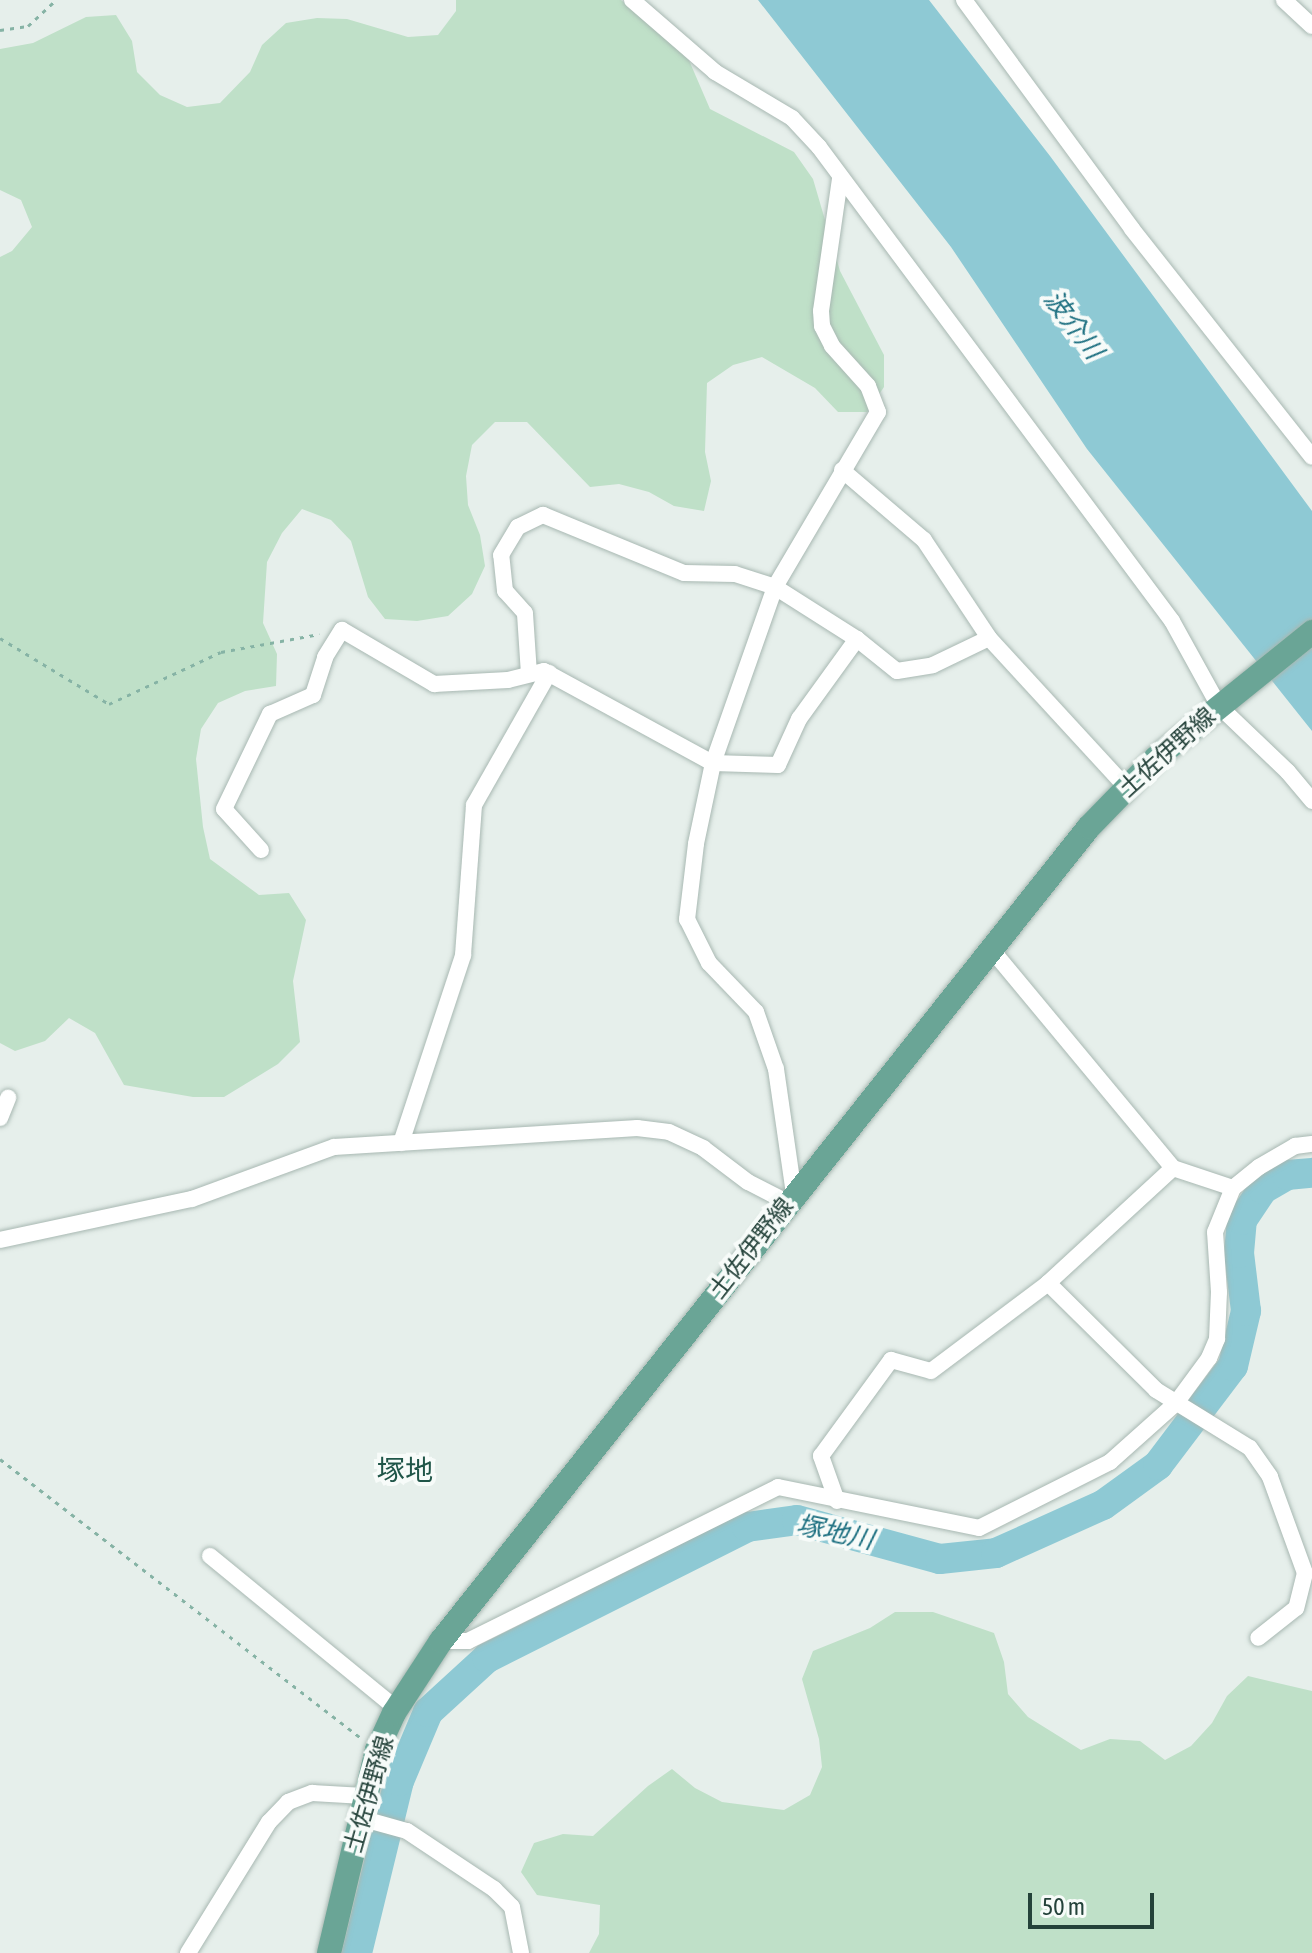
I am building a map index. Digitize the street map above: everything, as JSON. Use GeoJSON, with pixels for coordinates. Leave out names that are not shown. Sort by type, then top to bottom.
{"type":"FeatureCollection","features":[{"type":"Feature","properties":{"kind":"main road","name":"土佐伊野線"},"geometry":{"type":"LineString","coordinates":[[329,1953],[377,1750],[397,1709],[441,1641],[790,1198],[1089,827],[1126,787],[1225,700],[1312,632]]}},
{"type":"Feature","properties":{"kind":"street"},"geometry":{"type":"LineString","coordinates":[[632,0],[715,72],[792,118],[819,147],[1172,621],[1225,700],[1312,801]]}},
{"type":"Feature","properties":{"kind":"street"},"geometry":{"type":"LineString","coordinates":[[964,0],[1132,229],[1312,457]]}},
{"type":"Feature","properties":{"kind":"street"},"geometry":{"type":"LineString","coordinates":[[1284,0],[1312,26]]}},
{"type":"Feature","properties":{"kind":"street"},"geometry":{"type":"LineString","coordinates":[[0,1240],[192,1199],[334,1147],[637,1128],[669,1132],[703,1148],[748,1182],[790,1198],[776,1069],[756,1012],[709,963],[687,919],[696,844],[713,763],[775,587],[878,412],[868,386],[832,346],[822,326],[821,311],[840,179]]}},
{"type":"Feature","properties":{"kind":"street"},"geometry":{"type":"LineString","coordinates":[[842,470],[924,540],[989,638],[1126,787]]}},
{"type":"Feature","properties":{"kind":"street"},"geometry":{"type":"LineString","coordinates":[[529,674],[525,613],[505,591],[501,555],[518,527],[543,515],[684,573],[735,574],[775,587],[857,639],[897,671],[933,665],[989,638]]}},
{"type":"Feature","properties":{"kind":"street"},"geometry":{"type":"LineString","coordinates":[[261,850],[224,809],[270,714],[313,695],[325,657],[342,630],[434,684],[508,680],[549,673],[713,763],[778,765],[799,719],[857,639]]}},
{"type":"Feature","properties":{"kind":"street"},"geometry":{"type":"LineString","coordinates":[[401,1143],[463,955],[474,805],[549,673]]}},
{"type":"Feature","properties":{"kind":"street"},"geometry":{"type":"LineString","coordinates":[[991,949],[1173,1168],[1233,1188]]}},
{"type":"Feature","properties":{"kind":"street"},"geometry":{"type":"LineString","coordinates":[[0,1118],[8,1098]]}},
{"type":"Feature","properties":{"kind":"street"},"geometry":{"type":"LineString","coordinates":[[441,1641],[468,1641],[778,1487],[979,1528],[1110,1462],[1176,1403],[1209,1358],[1217,1339],[1219,1292],[1215,1232],[1233,1188],[1259,1167],[1295,1146],[1312,1144]]}},
{"type":"Feature","properties":{"kind":"street"},"geometry":{"type":"LineString","coordinates":[[837,1501],[821,1456],[891,1360],[931,1371],[1048,1283],[1173,1168]]}},
{"type":"Feature","properties":{"kind":"street"},"geometry":{"type":"LineString","coordinates":[[1048,1283],[1156,1390],[1250,1448],[1260,1460],[1301,1556],[1305,1573],[1296,1608],[1258,1638]]}},
{"type":"Feature","properties":{"kind":"street"},"geometry":{"type":"LineString","coordinates":[[210,1556],[397,1709]]}},
{"type":"Feature","properties":{"kind":"street"},"geometry":{"type":"LineString","coordinates":[[188,1953],[269,1822],[288,1802],[312,1793],[362,1807],[407,1831],[494,1889],[512,1907],[521,1953]]}},
{"type":"Feature","properties":{"kind":"path"},"geometry":{"type":"LineString","coordinates":[[0,30],[28,26],[56,0]]}},
{"type":"Feature","properties":{"kind":"path"},"geometry":{"type":"LineString","coordinates":[[0,638],[109,704],[221,652],[342,630]]}},
{"type":"Feature","properties":{"kind":"path"},"geometry":{"type":"LineString","coordinates":[[0,1459],[377,1750]]}},
{"type":"Feature","properties":{"kind":"green space"},"geometry":{"type":"Polygon","coordinates":[[[456,0],[621,0],[685,51],[710,109],[794,152],[813,179],[840,271],[884,355],[884,387],[867,412],[838,412],[815,388],[762,357],[733,365],[707,383],[705,452],[711,481],[704,511],[674,506],[649,492],[619,484],[590,487],[527,422],[495,422],[472,445],[466,476],[468,505],[480,535],[485,566],[472,594],[448,616],[417,621],[385,619],[368,597],[351,541],[331,520],[302,509],[282,533],[267,562],[263,623],[277,654],[276,686],[245,691],[218,703],[201,729],[196,759],[203,827],[210,859],[259,895],[289,893],[306,920],[293,981],[300,1042],[278,1064],[224,1097],[193,1097],[124,1085],[95,1033],[69,1018],[45,1041],[15,1051],[0,1043],[0,257],[12,251],[32,227],[21,200],[0,190],[0,49],[33,43],[86,17],[116,15],[132,41],[137,72],[160,95],[187,107],[220,103],[250,72],[262,45],[286,23],[317,18],[347,19],[408,37],[438,35],[456,11],[456,0]]]}},
{"type":"Feature","properties":{"kind":"green space"},"geometry":{"type":"Polygon","coordinates":[[[895,1612],[933,1612],[994,1633],[1004,1662],[1008,1694],[1028,1717],[1081,1750],[1110,1739],[1140,1741],[1165,1760],[1191,1746],[1212,1723],[1227,1696],[1248,1676],[1312,1691],[1312,1953],[589,1953],[599,1934],[600,1905],[537,1895],[521,1872],[534,1843],[563,1834],[593,1836],[648,1786],[672,1769],[695,1788],[722,1802],[784,1810],[810,1795],[822,1767],[819,1739],[802,1679],[813,1651],[870,1628],[895,1612]]]}},
{"type":"Feature","properties":{"kind":"water","name":"波介川"},"geometry":{"type":"Polygon","coordinates":[[[758,0],[929,0],[1050,156],[1312,511],[1312,731],[1087,449],[951,247],[758,0]]]}},
{"type":"Feature","properties":{"kind":"waterway","name":"塚地川"},"geometry":{"type":"LineString","coordinates":[[357,1953],[399,1781],[428,1712],[487,1658],[747,1527],[797,1520],[940,1559],[996,1553],[1103,1505],[1158,1465],[1233,1366],[1246,1311],[1239,1253],[1242,1220],[1263,1189],[1287,1175],[1312,1173]]}},
{"type":"Feature","properties":{"kind":"district","name":"塚地"},"geometry":{"type":"Point","coordinates":[405,1470]}}]}
